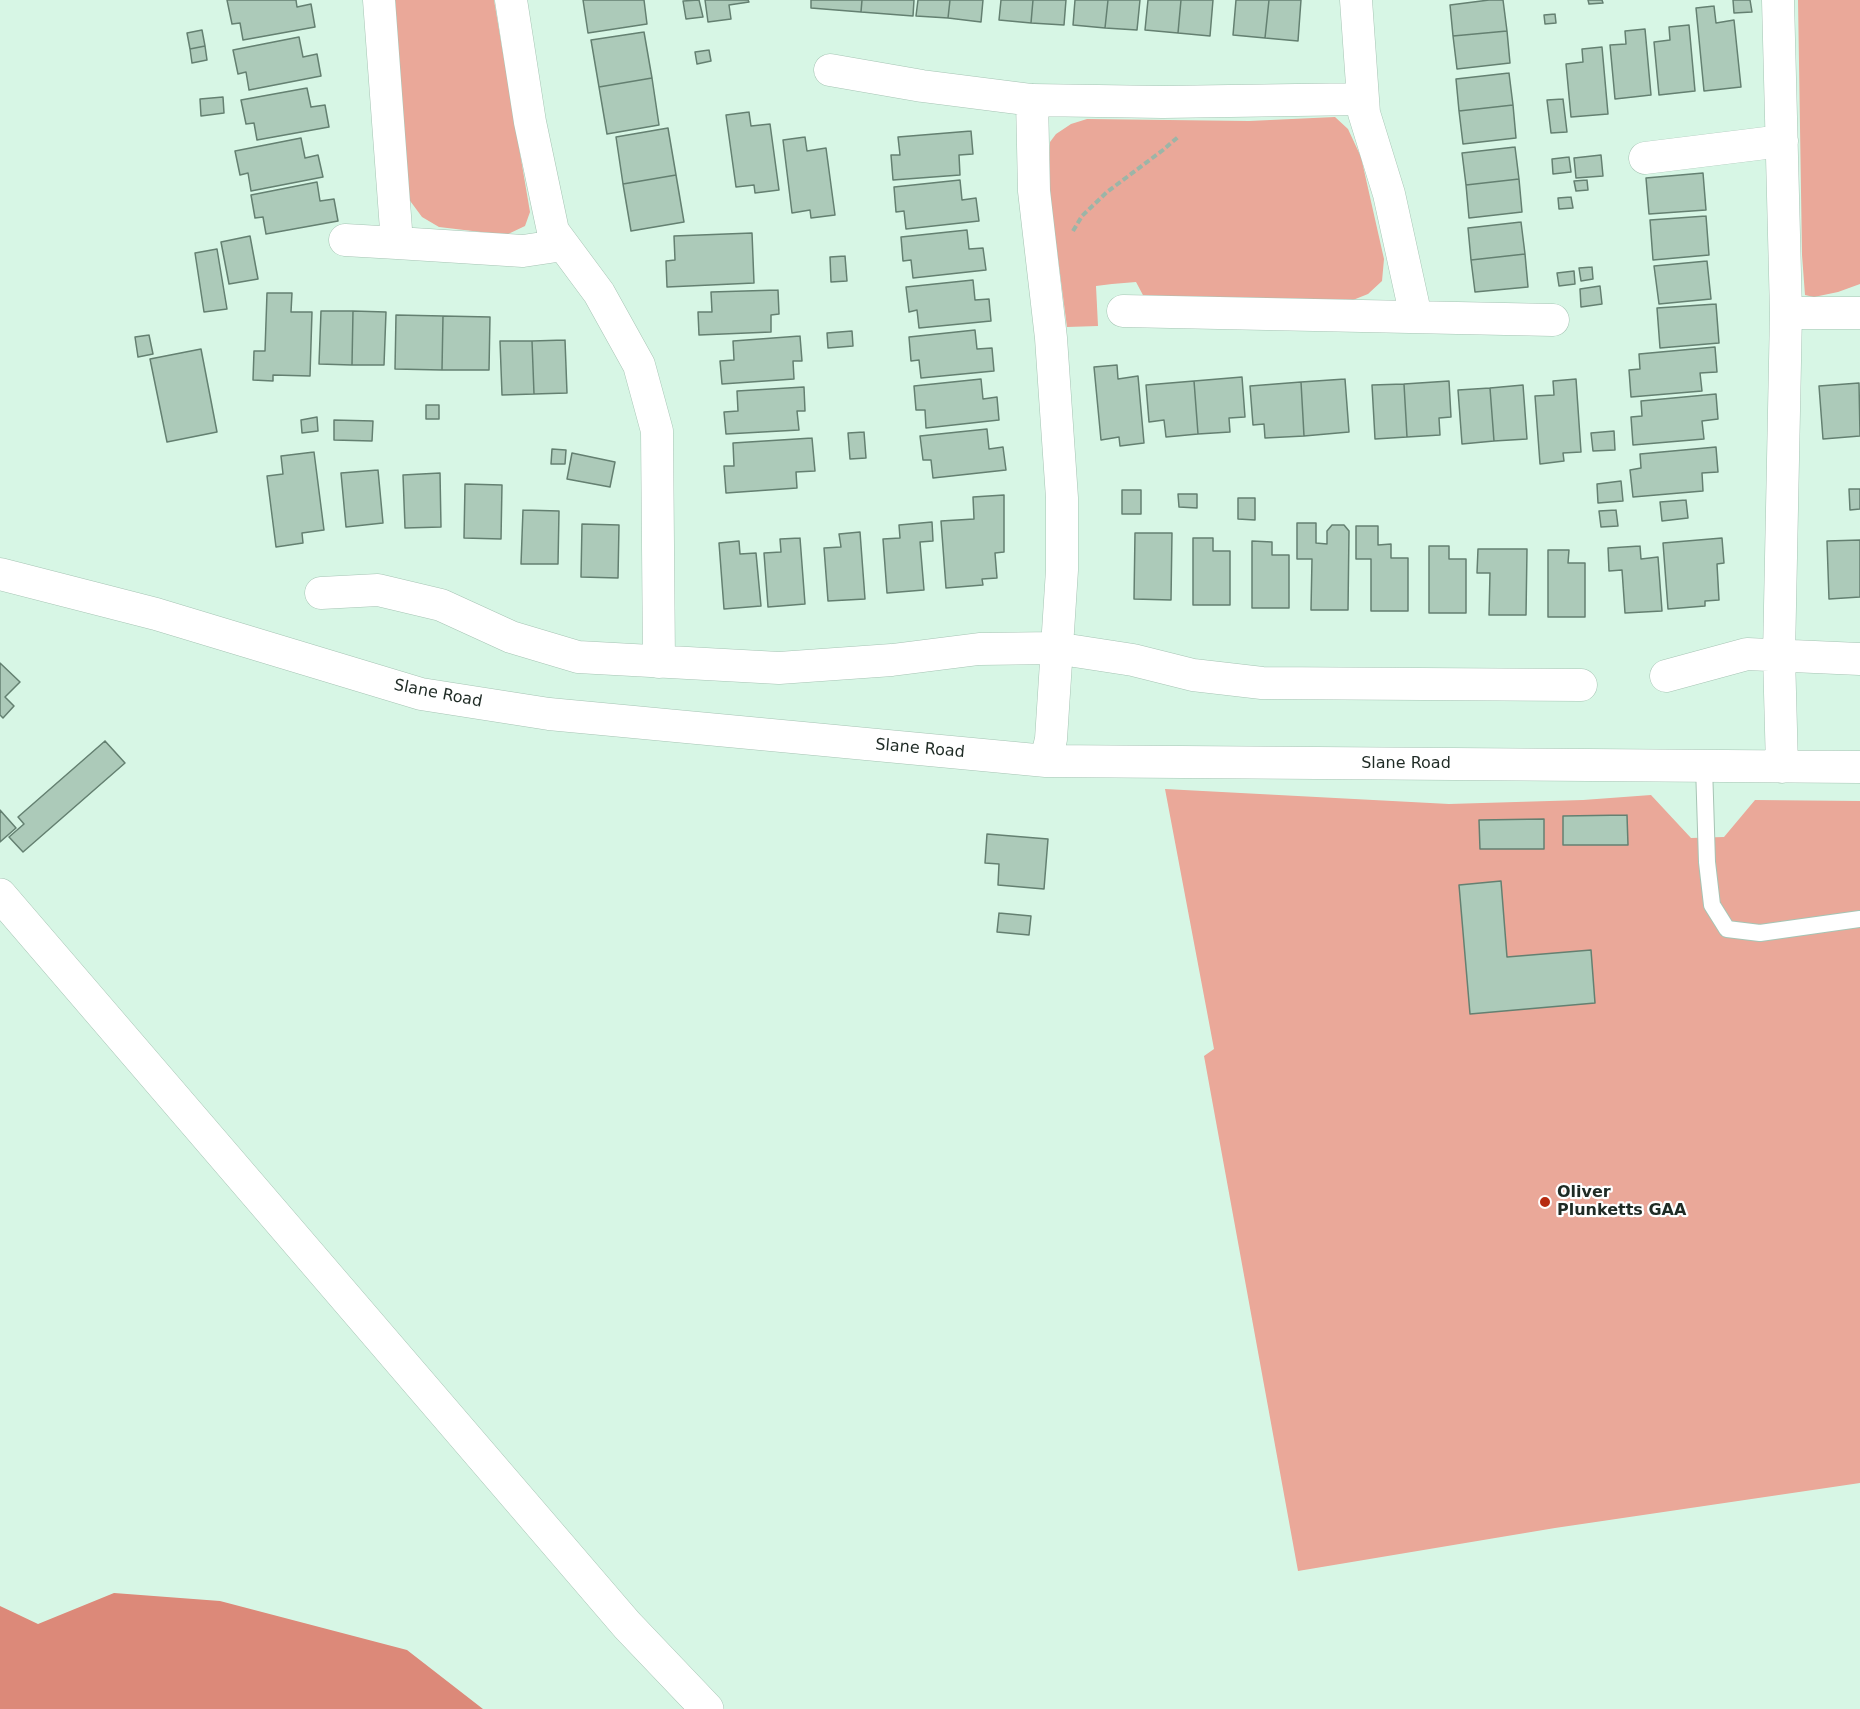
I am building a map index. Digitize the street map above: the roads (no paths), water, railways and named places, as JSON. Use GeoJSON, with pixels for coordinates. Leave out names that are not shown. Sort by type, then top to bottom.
{"type":"FeatureCollection","features":[{"type":"Feature","properties":{"kind":"main road"},"geometry":{"type":"LineString","coordinates":[[0,895],[627,1625],[706,1709]]}},
{"type":"Feature","properties":{"kind":"street"},"geometry":{"type":"LineString","coordinates":[[379,0],[397,243]]}},
{"type":"Feature","properties":{"kind":"street"},"geometry":{"type":"LineString","coordinates":[[511,0],[530,122],[553,231],[599,293],[639,365],[657,431],[658,662]]}},
{"type":"Feature","properties":{"kind":"street"},"geometry":{"type":"LineString","coordinates":[[1356,0],[1364,113],[1389,194],[1416,317]]}},
{"type":"Feature","properties":{"kind":"street"},"geometry":{"type":"LineString","coordinates":[[1778,0],[1785,313],[1779,655],[1782,766]]}},
{"type":"Feature","properties":{"kind":"street"},"geometry":{"type":"LineString","coordinates":[[830,70],[922,86],[1032,100],[1200,102],[1364,99]]}},
{"type":"Feature","properties":{"kind":"street"},"geometry":{"type":"LineString","coordinates":[[1032,100],[1034,191],[1051,338],[1062,498],[1062,570],[1055,648],[1051,739],[1046,761]]}},
{"type":"Feature","properties":{"kind":"street"},"geometry":{"type":"LineString","coordinates":[[1645,158],[1782,141]]}},
{"type":"Feature","properties":{"kind":"street"},"geometry":{"type":"LineString","coordinates":[[345,240],[523,251],[563,245]]}},
{"type":"Feature","properties":{"kind":"street"},"geometry":{"type":"LineString","coordinates":[[1123,311],[1553,320]]}},
{"type":"Feature","properties":{"kind":"street"},"geometry":{"type":"LineString","coordinates":[[1785,313],[1860,313]]}},
{"type":"Feature","properties":{"kind":"street","name":"Slane Road"},"geometry":{"type":"LineString","coordinates":[[0,574],[156,614],[421,694],[549,714],[1046,761],[1860,767]]}},
{"type":"Feature","properties":{"kind":"street"},"geometry":{"type":"LineString","coordinates":[[321,593],[378,590],[441,605],[511,637],[578,657],[779,668],[891,660],[979,649],[1055,648],[1133,660],[1193,675],[1262,683],[1581,685]]}},
{"type":"Feature","properties":{"kind":"street"},"geometry":{"type":"LineString","coordinates":[[1666,676],[1747,654],[1860,659]]}},
{"type":"Feature","properties":{"kind":"lane"},"geometry":{"type":"LineString","coordinates":[[1704,766],[1707,862],[1712,905],[1727,929],[1760,933],[1860,920]]}},
{"type":"Feature","properties":{"kind":"place","name":"Oliver Plunketts GAA"},"geometry":{"type":"Point","coordinates":[1545,1202]}}]}
